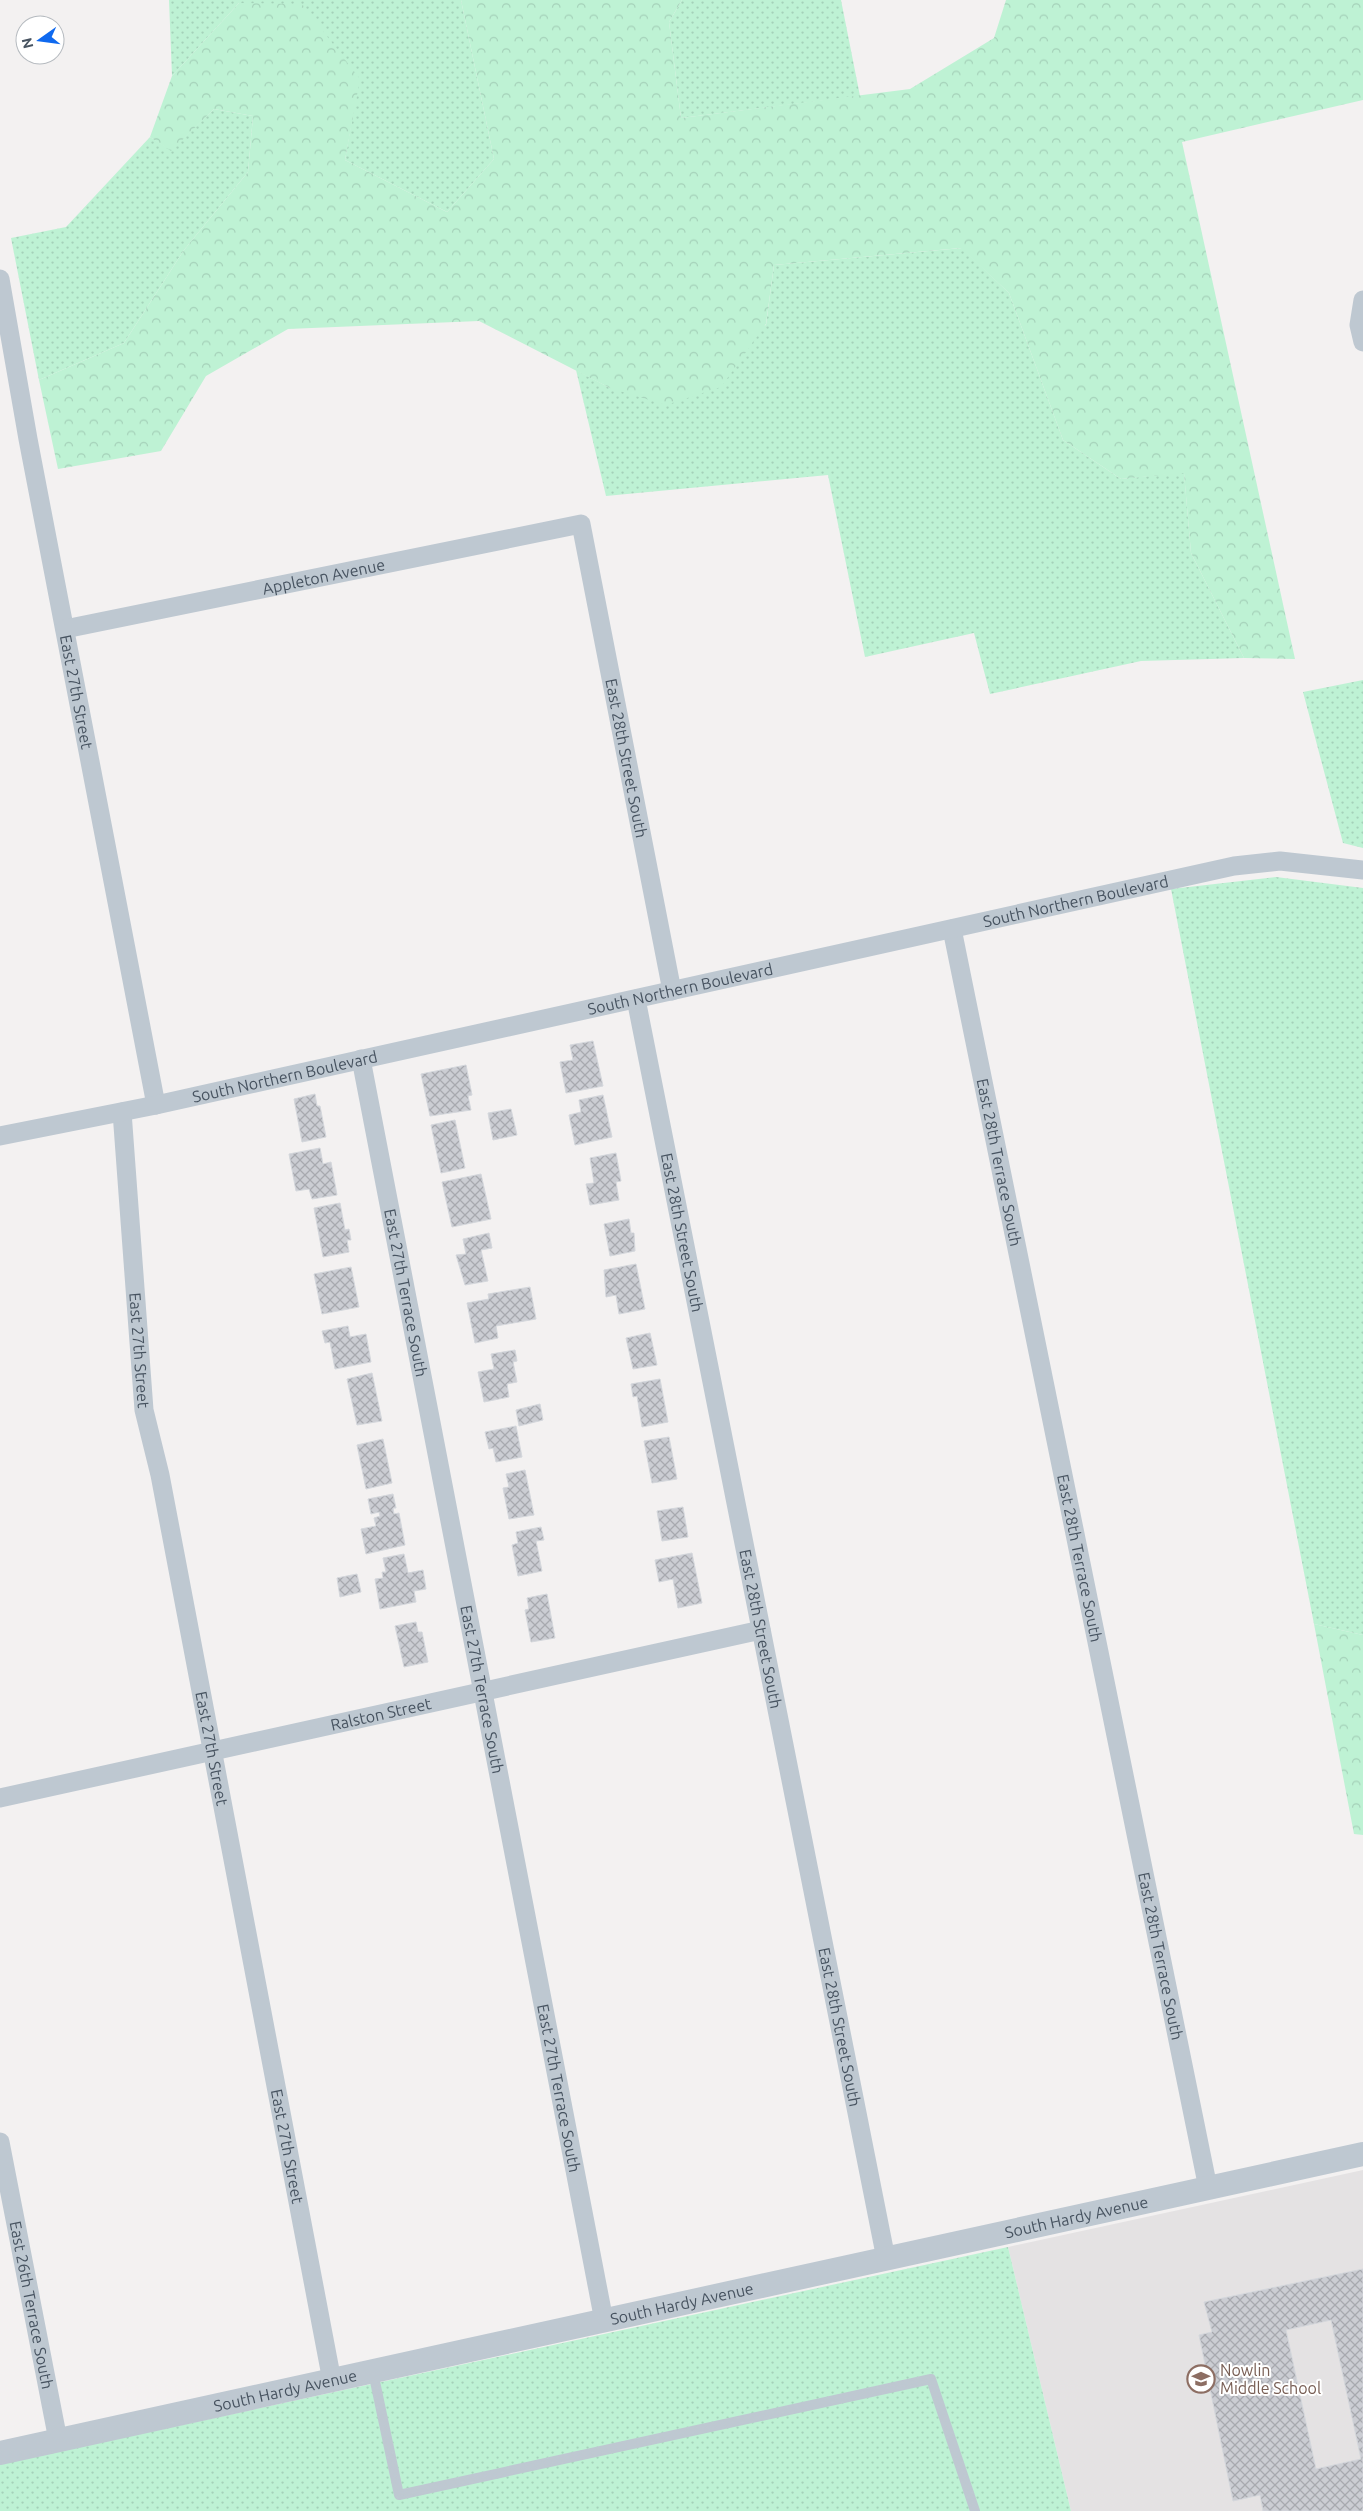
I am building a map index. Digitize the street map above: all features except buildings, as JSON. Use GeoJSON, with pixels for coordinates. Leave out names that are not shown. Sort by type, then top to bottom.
{"type":"FeatureCollection","features":[{"type":"Feature","properties":{"kind":"street","name":"East 27th Street"},"geometry":{"type":"LineString","coordinates":[[0,279],[28,439],[156,1105]]}},
{"type":"Feature","properties":{"kind":"street"},"geometry":{"type":"LineString","coordinates":[[1363,300],[1359,325],[1363,342]]}},
{"type":"Feature","properties":{"kind":"street","name":"Appleton Avenue"},"geometry":{"type":"LineString","coordinates":[[65,629],[581,524]]}},
{"type":"Feature","properties":{"kind":"street","name":"East 28th Street South"},"geometry":{"type":"LineString","coordinates":[[581,524],[672,991]]}},
{"type":"Feature","properties":{"kind":"street","name":"South Northern Boulevard"},"geometry":{"type":"LineString","coordinates":[[0,1136],[156,1105],[1234,866],[1280,861],[1363,870]]}},
{"type":"Feature","properties":{"kind":"street","name":"East 28th Terrace South"},"geometry":{"type":"LineString","coordinates":[[952,929],[1208,2188]]}},
{"type":"Feature","properties":{"kind":"street","name":"East 28th Street South"},"geometry":{"type":"LineString","coordinates":[[636,999],[886,2259]]}},
{"type":"Feature","properties":{"kind":"street","name":"East 27th Terrace South"},"geometry":{"type":"LineString","coordinates":[[361,1059],[604,2321]]}},
{"type":"Feature","properties":{"kind":"street","name":"East 27th Street"},"geometry":{"type":"LineString","coordinates":[[122,1112],[144,1410],[162,1485],[332,2381]]}},
{"type":"Feature","properties":{"kind":"street","name":"Ralston Street"},"geometry":{"type":"LineString","coordinates":[[0,1798],[761,1630]]}},
{"type":"Feature","properties":{"kind":"street","name":"East 26th Terrace South"},"geometry":{"type":"LineString","coordinates":[[0,2142],[58,2440]]}},
{"type":"Feature","properties":{"kind":"street","name":"South Hardy Avenue"},"geometry":{"type":"LineString","coordinates":[[0,2453],[1363,2154]]}},
{"type":"Feature","properties":{"kind":"lane"},"geometry":{"type":"LineString","coordinates":[[373,2372],[399,2495],[931,2379],[975,2511]]}},
{"type":"Feature","properties":{"kind":"shaded area","name":"Nowlin Middle School"},"geometry":{"type":"Polygon","coordinates":[[[1363,2170],[1363,2511],[1071,2511],[1008,2247],[1363,2170]]]}},
{"type":"Feature","properties":{"kind":"green space"},"geometry":{"type":"Polygon","coordinates":[[[169,0],[461,0],[494,159],[447,212],[345,160],[359,79],[239,3],[172,76],[169,0]]]}},
{"type":"Feature","properties":{"kind":"green space"},"geometry":{"type":"Polygon","coordinates":[[[461,0],[682,0],[669,22],[681,118],[910,89],[994,38],[1006,0],[1363,0],[1363,100],[1182,142],[1295,659],[1244,658],[1191,553],[1184,473],[1121,479],[1063,440],[1009,293],[961,248],[774,265],[766,324],[721,387],[666,405],[610,388],[479,321],[288,329],[206,376],[161,451],[58,469],[39,380],[124,343],[184,250],[248,172],[253,116],[214,109],[171,151],[150,137],[172,76],[239,3],[302,4],[360,79],[345,160],[447,212],[494,159],[461,0]]]}},
{"type":"Feature","properties":{"kind":"green space"},"geometry":{"type":"Polygon","coordinates":[[[682,0],[841,0],[860,96],[681,118],[669,22],[682,0]]]}},
{"type":"Feature","properties":{"kind":"green space"},"geometry":{"type":"Polygon","coordinates":[[[214,109],[253,116],[248,172],[184,250],[124,343],[39,380],[11,238],[66,227],[150,137],[171,150],[214,109]]]}},
{"type":"Feature","properties":{"kind":"green space"},"geometry":{"type":"Polygon","coordinates":[[[962,248],[1009,293],[1063,440],[1121,479],[1184,472],[1191,553],[1244,658],[1141,661],[990,694],[974,633],[865,657],[828,475],[606,496],[576,370],[610,388],[766,325],[774,265],[962,248]]]}},
{"type":"Feature","properties":{"kind":"green space"},"geometry":{"type":"Polygon","coordinates":[[[1363,680],[1363,848],[1343,843],[1303,692],[1363,680]]]}},
{"type":"Feature","properties":{"kind":"green space"},"geometry":{"type":"Polygon","coordinates":[[[1276,877],[1363,888],[1363,1635],[1314,1624],[1171,889],[1276,877]]]}},
{"type":"Feature","properties":{"kind":"green space"},"geometry":{"type":"Polygon","coordinates":[[[1314,1624],[1363,1635],[1363,1835],[1354,1834],[1314,1624]]]}},
{"type":"Feature","properties":{"kind":"green space"},"geometry":{"type":"Polygon","coordinates":[[[1008,2247],[1071,2511],[0,2511],[0,2464],[1008,2247]]]}},
{"type":"Feature","properties":{"kind":"place","name":"Nowlin Middle School"},"geometry":{"type":"Point","coordinates":[1201,2379]}}]}
